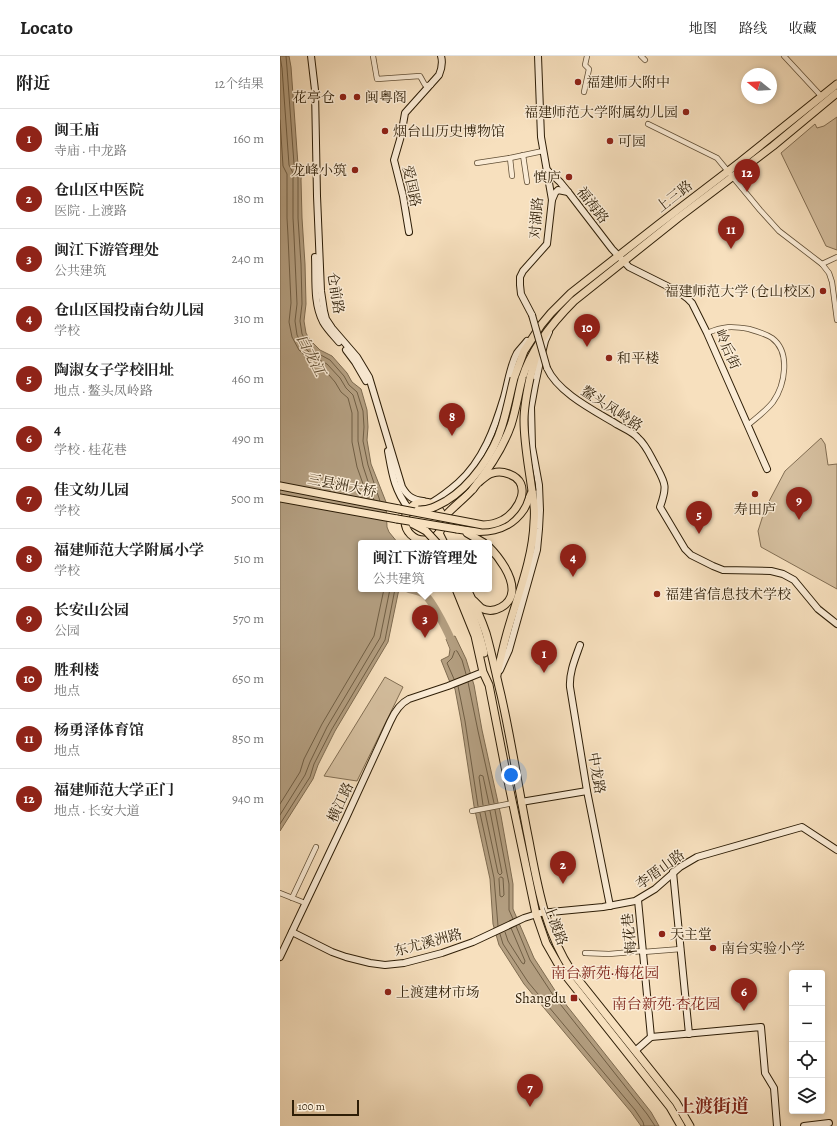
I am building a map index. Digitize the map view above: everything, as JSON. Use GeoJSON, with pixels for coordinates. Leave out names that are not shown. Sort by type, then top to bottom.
{"type":"FeatureCollection","features":[{"type":"Feature","properties":{"kind":"main road","name":"上三路"},"geometry":{"type":"LineString","coordinates":[[518,378],[524,351],[541,325],[571,293],[678,218],[837,84]]}},
{"type":"Feature","properties":{"kind":"main road","name":"上三路"},"geometry":{"type":"LineString","coordinates":[[730,174],[778,141],[837,93]]}},
{"type":"Feature","properties":{"kind":"main road","name":"上三路"},"geometry":{"type":"LineString","coordinates":[[518,378],[525,370],[531,356],[556,320],[574,301],[621,259]]}},
{"type":"Feature","properties":{"kind":"main road"},"geometry":{"type":"LineString","coordinates":[[497,677],[504,642],[518,598],[532,543],[534,506],[525,442],[524,420],[526,396],[539,344]]}},
{"type":"Feature","properties":{"kind":"main road"},"geometry":{"type":"LineString","coordinates":[[478,483],[495,458],[511,425],[518,378]]}},
{"type":"Feature","properties":{"kind":"main road"},"geometry":{"type":"LineString","coordinates":[[472,488],[495,452],[502,437],[510,417],[518,378]]}},
{"type":"Feature","properties":{"kind":"main road"},"geometry":{"type":"LineString","coordinates":[[399,509],[420,511],[435,507],[454,496],[469,482],[493,448],[502,427],[518,378]]}},
{"type":"Feature","properties":{"kind":"main road"},"geometry":{"type":"LineString","coordinates":[[399,509],[482,525],[496,523],[504,520],[515,510],[523,494],[520,483],[511,475],[500,472],[487,475],[464,494],[443,515]]}},
{"type":"Feature","properties":{"kind":"main road","name":"三县洲大桥"},"geometry":{"type":"LineString","coordinates":[[280,486],[399,509]]}},
{"type":"Feature","properties":{"kind":"main road"},"geometry":{"type":"LineString","coordinates":[[397,519],[468,531],[482,532],[496,530],[508,525],[514,520],[524,509],[532,491]]}},
{"type":"Feature","properties":{"kind":"main road","name":"三县洲大桥"},"geometry":{"type":"LineString","coordinates":[[280,498],[397,519]]}},
{"type":"Feature","properties":{"kind":"main road"},"geometry":{"type":"LineString","coordinates":[[420,540],[412,536],[408,531],[405,520],[409,509],[414,504],[423,501],[436,505],[443,515],[442,528],[435,537],[429,540]]}},
{"type":"Feature","properties":{"kind":"main road"},"geometry":{"type":"LineString","coordinates":[[397,519],[414,524],[426,531],[434,540]]}},
{"type":"Feature","properties":{"kind":"main road"},"geometry":{"type":"LineString","coordinates":[[457,529],[479,540]]}},
{"type":"Feature","properties":{"kind":"main road"},"geometry":{"type":"LineString","coordinates":[[439,533],[442,540]]}},
{"type":"Feature","properties":{"kind":"main road"},"geometry":{"type":"LineString","coordinates":[[472,599],[481,608],[487,610],[499,609],[510,599],[512,584],[500,558],[492,550]]}},
{"type":"Feature","properties":{"kind":"main road","name":"上渡路"},"geometry":{"type":"LineString","coordinates":[[457,592],[475,636],[480,673],[489,685],[536,914],[546,943],[562,972],[670,1107],[682,1126]]}},
{"type":"Feature","properties":{"kind":"main road"},"geometry":{"type":"LineString","coordinates":[[463,592],[472,611],[479,633],[484,652],[489,685]]}},
{"type":"Feature","properties":{"kind":"main road","name":"上渡路"},"geometry":{"type":"LineString","coordinates":[[468,592],[486,633],[497,677],[509,732],[536,880],[544,912],[554,941],[569,967],[676,1102],[690,1126]]}},
{"type":"Feature","properties":{"kind":"street","name":"仓前路"},"geometry":{"type":"LineString","coordinates":[[308,56],[312,88],[316,290],[318,308],[321,318],[355,362],[366,380],[386,443],[396,490],[409,509]]}},
{"type":"Feature","properties":{"kind":"street","name":"仓前路"},"geometry":{"type":"LineString","coordinates":[[311,56],[315,90],[321,291],[326,319],[357,357],[369,377],[402,487],[411,498],[423,501]]}},
{"type":"Feature","properties":{"kind":"street"},"geometry":{"type":"LineString","coordinates":[[373,56],[377,79],[420,76],[425,85],[431,85]]}},
{"type":"Feature","properties":{"kind":"street","name":"爱国路"},"geometry":{"type":"LineString","coordinates":[[409,232],[394,157],[401,136],[405,113],[439,75],[443,63],[441,56]]}},
{"type":"Feature","properties":{"kind":"street","name":"对湖路"},"geometry":{"type":"LineString","coordinates":[[538,56],[542,151],[552,200],[548,244],[523,271],[520,277],[520,285],[521,294],[532,315],[547,368]]}},
{"type":"Feature","properties":{"kind":"street"},"geometry":{"type":"LineString","coordinates":[[584,92],[589,69],[585,65],[587,56]]}},
{"type":"Feature","properties":{"kind":"street"},"geometry":{"type":"LineString","coordinates":[[784,56],[822,97]]}},
{"type":"Feature","properties":{"kind":"street"},"geometry":{"type":"LineString","coordinates":[[648,124],[714,157],[719,161],[779,232],[822,264],[829,273],[832,282],[837,320]]}},
{"type":"Feature","properties":{"kind":"street"},"geometry":{"type":"LineString","coordinates":[[477,163],[542,151]]}},
{"type":"Feature","properties":{"kind":"street"},"geometry":{"type":"LineString","coordinates":[[523,155],[527,182]]}},
{"type":"Feature","properties":{"kind":"street"},"geometry":{"type":"LineString","coordinates":[[510,158],[512,176]]}},
{"type":"Feature","properties":{"kind":"street","name":"福海路"},"geometry":{"type":"LineString","coordinates":[[547,170],[569,192],[621,259],[632,270]]}},
{"type":"Feature","properties":{"kind":"street"},"geometry":{"type":"LineString","coordinates":[[552,200],[558,190],[569,192]]}},
{"type":"Feature","properties":{"kind":"street"},"geometry":{"type":"LineString","coordinates":[[822,264],[837,257]]}},
{"type":"Feature","properties":{"kind":"street","name":"岭后街"},"geometry":{"type":"LineString","coordinates":[[632,270],[679,292],[694,306],[767,468]]}},
{"type":"Feature","properties":{"kind":"street"},"geometry":{"type":"LineString","coordinates":[[497,677],[509,650],[536,550],[540,510],[539,485],[532,447],[531,413],[535,385],[545,341],[556,320]]}},
{"type":"Feature","properties":{"kind":"street"},"geometry":{"type":"LineString","coordinates":[[431,503],[459,482],[473,467],[486,445],[501,407],[510,372],[517,354],[541,325]]}},
{"type":"Feature","properties":{"kind":"street"},"geometry":{"type":"LineString","coordinates":[[707,333],[720,327],[738,327],[756,331],[772,338],[782,351],[785,370],[780,388],[773,402],[763,413],[748,425]]}},
{"type":"Feature","properties":{"kind":"street","name":"鳌头凤岭路"},"geometry":{"type":"LineString","coordinates":[[547,368],[556,382],[577,400],[633,433],[641,440],[665,484],[665,493],[660,507],[689,554],[723,570],[771,571],[783,574],[796,582],[818,609],[837,624]]}},
{"type":"Feature","properties":{"kind":"street"},"geometry":{"type":"LineString","coordinates":[[501,407],[531,413]]}},
{"type":"Feature","properties":{"kind":"street","name":"中龙路"},"geometry":{"type":"LineString","coordinates":[[580,645],[571,672],[570,684],[587,791],[610,906]]}},
{"type":"Feature","properties":{"kind":"street","name":"横江路"},"geometry":{"type":"LineString","coordinates":[[280,957],[395,711],[404,701],[480,673]]}},
{"type":"Feature","properties":{"kind":"street"},"geometry":{"type":"LineString","coordinates":[[521,802],[587,791]]}},
{"type":"Feature","properties":{"kind":"street"},"geometry":{"type":"LineString","coordinates":[[472,811],[513,803]]}},
{"type":"Feature","properties":{"kind":"street","name":"李厝山路"},"geometry":{"type":"LineString","coordinates":[[524,918],[544,912],[610,906],[638,900],[655,889],[686,862],[701,855],[802,827],[837,850]]}},
{"type":"Feature","properties":{"kind":"street"},"geometry":{"type":"LineString","coordinates":[[292,898],[316,847]]}},
{"type":"Feature","properties":{"kind":"street"},"geometry":{"type":"LineString","coordinates":[[673,872],[689,1034]]}},
{"type":"Feature","properties":{"kind":"street"},"geometry":{"type":"LineString","coordinates":[[280,893],[305,903]]}},
{"type":"Feature","properties":{"kind":"street","name":"梅花巷"},"geometry":{"type":"LineString","coordinates":[[638,900],[651,1037]]}},
{"type":"Feature","properties":{"kind":"street","name":"东尤溪洲路"},"geometry":{"type":"LineString","coordinates":[[292,932],[339,955],[385,965],[404,963],[473,942],[524,918]]}},
{"type":"Feature","properties":{"kind":"street"},"geometry":{"type":"LineString","coordinates":[[585,953],[609,954],[681,949]]}},
{"type":"Feature","properties":{"kind":"street"},"geometry":{"type":"LineString","coordinates":[[636,1051],[651,1037],[761,1027],[765,1073],[774,1088],[778,1126]]}},
{"type":"Feature","properties":{"kind":"street"},"geometry":{"type":"LineString","coordinates":[[804,1126],[829,1123]]}},
{"type":"Feature","properties":{"kind":"shaded area"},"geometry":{"type":"Polygon","coordinates":[[[837,117],[837,250],[826,246],[781,153],[815,124],[817,128],[824,126],[837,117]]]}},
{"type":"Feature","properties":{"kind":"shaded area"},"geometry":{"type":"Polygon","coordinates":[[[821,438],[825,444],[828,465],[837,464],[837,589],[761,547],[758,531],[765,509],[785,471],[821,438]]]}},
{"type":"Feature","properties":{"kind":"shaded area"},"geometry":{"type":"Polygon","coordinates":[[[385,677],[403,687],[357,781],[324,776],[385,677]]]}},
{"type":"Feature","properties":{"kind":"water","name":"白龙江"},"geometry":{"type":"Polygon","coordinates":[[[280,56],[289,56],[298,165],[302,166],[302,218],[306,304],[304,321],[306,333],[310,340],[320,350],[332,356],[347,373],[352,382],[361,389],[367,410],[367,440],[371,464],[386,502],[387,527],[396,540],[358,540],[358,592],[398,592],[388,642],[335,731],[318,765],[313,779],[280,831],[280,56]]]}},
{"type":"Feature","properties":{"kind":"water"},"geometry":{"type":"Polygon","coordinates":[[[455,636],[466,659],[474,685],[482,730],[501,816],[513,884],[513,909],[534,958],[556,992],[651,1112],[659,1126],[641,1126],[524,984],[499,945],[493,924],[490,879],[474,806],[455,689],[449,680],[441,660],[449,656],[450,649],[446,639],[455,636]]]}},
{"type":"Feature","properties":{"kind":"waterway"},"geometry":{"type":"LineString","coordinates":[[421,592],[432,604],[454,647]]}},
{"type":"Feature","properties":{"kind":"place","name":"福建师大附中"},"geometry":{"type":"Point","coordinates":[578,82]}},
{"type":"Feature","properties":{"kind":"place","name":"花亭仓"},"geometry":{"type":"Point","coordinates":[343,97]}},
{"type":"Feature","properties":{"kind":"place","name":"闽粤阁"},"geometry":{"type":"Point","coordinates":[357,97]}},
{"type":"Feature","properties":{"kind":"place","name":"福建师范大学附属幼儿园"},"geometry":{"type":"Point","coordinates":[686,112]}},
{"type":"Feature","properties":{"kind":"place","name":"烟台山历史博物馆"},"geometry":{"type":"Point","coordinates":[385,131]}},
{"type":"Feature","properties":{"kind":"place","name":"可园"},"geometry":{"type":"Point","coordinates":[610,141]}},
{"type":"Feature","properties":{"kind":"place","name":"龙峰小筑"},"geometry":{"type":"Point","coordinates":[355,170]}},
{"type":"Feature","properties":{"kind":"place","name":"慎庐"},"geometry":{"type":"Point","coordinates":[569,177]}},
{"type":"Feature","properties":{"kind":"place","name":"福建师范大学正门"},"geometry":{"type":"Point","coordinates":[747,192]}},
{"type":"Feature","properties":{"kind":"place","name":"杨勇泽体育馆"},"geometry":{"type":"Point","coordinates":[731,249]}},
{"type":"Feature","properties":{"kind":"place","name":"福建师范大学 (仓山校区)"},"geometry":{"type":"Point","coordinates":[823,291]}},
{"type":"Feature","properties":{"kind":"place","name":"胜利楼"},"geometry":{"type":"Point","coordinates":[587,347]}},
{"type":"Feature","properties":{"kind":"place","name":"和平楼"},"geometry":{"type":"Point","coordinates":[609,358]}},
{"type":"Feature","properties":{"kind":"place","name":"福建师范大学附属小学"},"geometry":{"type":"Point","coordinates":[452,436]}},
{"type":"Feature","properties":{"kind":"place","name":"寿田庐"},"geometry":{"type":"Point","coordinates":[755,494]}},
{"type":"Feature","properties":{"kind":"place","name":"长安山公园"},"geometry":{"type":"Point","coordinates":[799,520]}},
{"type":"Feature","properties":{"kind":"place","name":"陶淑女子学校旧址"},"geometry":{"type":"Point","coordinates":[699,534]}},
{"type":"Feature","properties":{"kind":"place","name":"仓山区国投南台幼儿园"},"geometry":{"type":"Point","coordinates":[573,577]}},
{"type":"Feature","properties":{"kind":"place","name":"福建省信息技术学校"},"geometry":{"type":"Point","coordinates":[657,594]}},
{"type":"Feature","properties":{"kind":"place","name":"闽江下游管理处"},"geometry":{"type":"Point","coordinates":[425,638]}},
{"type":"Feature","properties":{"kind":"place","name":"闽王庙"},"geometry":{"type":"Point","coordinates":[544,673]}},
{"type":"Feature","properties":{"kind":"place","name":"仓山区中医院"},"geometry":{"type":"Point","coordinates":[563,884]}},
{"type":"Feature","properties":{"kind":"place","name":"天主堂"},"geometry":{"type":"Point","coordinates":[662,934]}},
{"type":"Feature","properties":{"kind":"place","name":"南台实验小学"},"geometry":{"type":"Point","coordinates":[713,948]}},
{"type":"Feature","properties":{"kind":"place","name":"上渡建材市场"},"geometry":{"type":"Point","coordinates":[388,992]}},
{"type":"Feature","properties":{"kind":"place","name":"Shangdu"},"geometry":{"type":"Point","coordinates":[574,998]}},
{"type":"Feature","properties":{"kind":"place","name":"4"},"geometry":{"type":"Point","coordinates":[744,1011]}},
{"type":"Feature","properties":{"kind":"place","name":"佳文幼儿园"},"geometry":{"type":"Point","coordinates":[530,1107]}},
{"type":"Feature","properties":{"kind":"district","name":"南台新苑·梅花园"},"geometry":{"type":"Point","coordinates":[605,973]}},
{"type":"Feature","properties":{"kind":"district","name":"南台新苑·杏花园"},"geometry":{"type":"Point","coordinates":[666,1004]}},
{"type":"Feature","properties":{"kind":"district","name":"上渡街道"},"geometry":{"type":"Point","coordinates":[713,1106]}}]}
